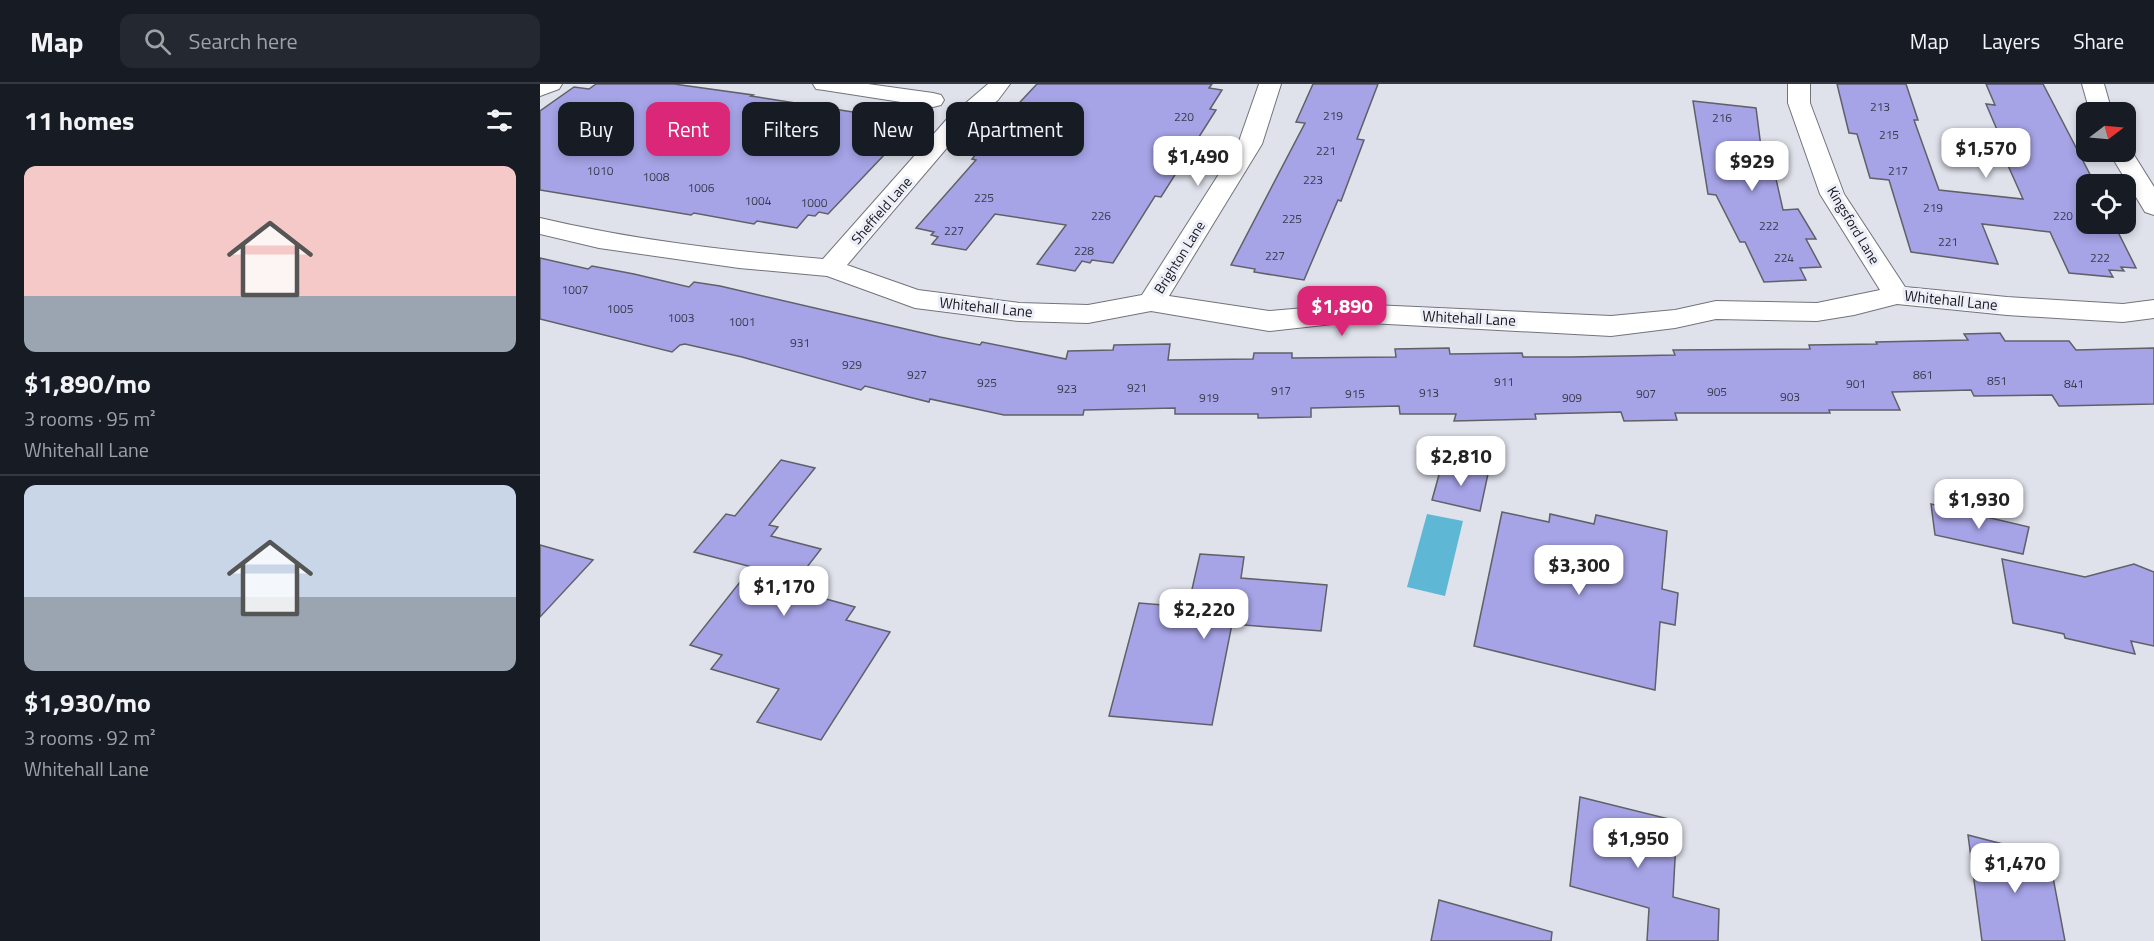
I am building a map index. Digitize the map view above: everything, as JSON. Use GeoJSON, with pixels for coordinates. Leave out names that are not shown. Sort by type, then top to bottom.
{"type":"FeatureCollection","features":[{"type":"Feature","properties":{"kind":"street"},"geometry":{"type":"LineString","coordinates":[[540,90],[551,84]]}},
{"type":"Feature","properties":{"kind":"street"},"geometry":{"type":"LineString","coordinates":[[824,84],[939,92]]}},
{"type":"Feature","properties":{"kind":"street","name":"Sheffield Lane"},"geometry":{"type":"LineString","coordinates":[[982,102],[999,84]]}},
{"type":"Feature","properties":{"kind":"street","name":"Brighton Lane"},"geometry":{"type":"LineString","coordinates":[[1151,302],[1250,144],[1270,84]]}},
{"type":"Feature","properties":{"kind":"street","name":"Kingsford Lane"},"geometry":{"type":"LineString","coordinates":[[1799,84],[1798,103],[1832,194],[1897,295]]}},
{"type":"Feature","properties":{"kind":"street"},"geometry":{"type":"LineString","coordinates":[[2093,84],[2098,102]]}},
{"type":"Feature","properties":{"kind":"street","name":"Sheffield Lane"},"geometry":{"type":"LineString","coordinates":[[830,268],[946,134]]}},
{"type":"Feature","properties":{"kind":"street"},"geometry":{"type":"LineString","coordinates":[[2127,162],[2154,207]]}},
{"type":"Feature","properties":{"kind":"street","name":"Whitehall Lane"},"geometry":{"type":"LineString","coordinates":[[540,226],[599,240],[739,260],[830,268],[915,299],[1019,312],[1088,314],[1151,302],[1269,321],[1351,313],[1611,326],[1716,310],[1817,312],[1854,306],[1897,295],[2007,306],[2122,313],[2154,309]]}},
{"type":"Feature","properties":{"kind":"water"},"geometry":{"type":"Polygon","coordinates":[[[1427,514],[1463,521],[1445,596],[1407,587],[1427,514]]]}},
{"type":"Feature","properties":{"kind":"building"},"geometry":{"type":"Polygon","coordinates":[[[596,84],[674,84],[789,102],[742,102],[742,156],[840,156],[840,110],[852,112],[852,156],[883,156],[828,214],[819,212],[815,216],[808,215],[797,228],[757,221],[754,224],[694,213],[691,215],[540,190],[540,111],[574,87],[589,89],[596,84]]]}},
{"type":"Feature","properties":{"kind":"building"},"geometry":{"type":"Polygon","coordinates":[[[1037,84],[1212,84],[1209,88],[1222,90],[1210,109],[1216,110],[1161,197],[1155,196],[1113,263],[1082,261],[1075,271],[1037,264],[1066,225],[995,214],[966,250],[932,244],[938,237],[931,235],[934,232],[916,228],[976,160],[972,159],[974,156],[1084,156],[1084,102],[1020,102],[1037,84]]]}},
{"type":"Feature","properties":{"kind":"building"},"geometry":{"type":"Polygon","coordinates":[[[1313,84],[1378,84],[1357,139],[1364,140],[1341,201],[1338,200],[1304,280],[1254,272],[1255,269],[1231,265],[1305,123],[1296,122],[1313,84]]]}},
{"type":"Feature","properties":{"kind":"building"},"geometry":{"type":"Polygon","coordinates":[[[1837,84],[1906,84],[1918,120],[1914,120],[1939,190],[2023,199],[1993,132],[1998,132],[1986,104],[1995,105],[1986,84],[2043,84],[2076,147],[2076,162],[2084,162],[2090,174],[2076,174],[2076,234],[2119,234],[2136,268],[2121,267],[2124,271],[2109,270],[2113,277],[2069,273],[2050,232],[1982,224],[1998,264],[1911,252],[1889,180],[1870,178],[1857,134],[1849,133],[1837,84]]]}},
{"type":"Feature","properties":{"kind":"building"},"geometry":{"type":"Polygon","coordinates":[[[1693,101],[1756,108],[1761,147],[1769,148],[1783,210],[1798,209],[1816,239],[1806,239],[1821,267],[1800,268],[1806,280],[1764,282],[1745,242],[1740,242],[1716,195],[1708,194],[1693,101]]]}},
{"type":"Feature","properties":{"kind":"building"},"geometry":{"type":"Polygon","coordinates":[[[540,258],[588,269],[592,266],[634,274],[689,287],[694,282],[720,286],[940,337],[980,345],[982,342],[1066,359],[1068,351],[1113,350],[1114,345],[1170,344],[1168,360],[1253,359],[1254,353],[1292,353],[1292,358],[1396,357],[1395,349],[1449,348],[1450,354],[1522,353],[1523,357],[1675,355],[1673,350],[1810,349],[1809,345],[1968,340],[1964,334],[2000,333],[2005,341],[2069,341],[2076,350],[2154,348],[2154,404],[2059,406],[2052,395],[1974,396],[1971,390],[1892,392],[1900,410],[1829,410],[1830,413],[1675,413],[1677,420],[1624,421],[1621,412],[1535,414],[1536,419],[1454,421],[1456,414],[1400,414],[1399,406],[1311,408],[1311,417],[1258,418],[1258,414],[1175,414],[1175,408],[1084,410],[1083,415],[1004,415],[930,399],[929,402],[865,386],[861,390],[742,357],[685,344],[672,352],[540,319],[540,258]]]}},
{"type":"Feature","properties":{"kind":"building"},"geometry":{"type":"Polygon","coordinates":[[[781,460],[815,468],[769,525],[778,527],[771,536],[821,549],[790,589],[855,607],[846,620],[890,632],[821,740],[757,722],[779,689],[711,669],[722,655],[690,645],[752,567],[694,552],[726,514],[735,516],[781,460]]]}},
{"type":"Feature","properties":{"kind":"building"},"geometry":{"type":"Polygon","coordinates":[[[1442,464],[1488,474],[1480,511],[1432,500],[1442,464]]]}},
{"type":"Feature","properties":{"kind":"building"},"geometry":{"type":"Polygon","coordinates":[[[1931,504],[2029,527],[2023,554],[1935,535],[1931,504]]]}},
{"type":"Feature","properties":{"kind":"building"},"geometry":{"type":"Polygon","coordinates":[[[1502,512],[1549,522],[1550,514],[1594,524],[1596,515],[1667,531],[1662,589],[1678,593],[1675,625],[1660,622],[1655,690],[1474,646],[1502,512]]]}},
{"type":"Feature","properties":{"kind":"building"},"geometry":{"type":"Polygon","coordinates":[[[540,545],[593,560],[540,617],[540,545]]]}},
{"type":"Feature","properties":{"kind":"building"},"geometry":{"type":"Polygon","coordinates":[[[1200,554],[1244,557],[1241,578],[1327,585],[1321,631],[1232,624],[1212,725],[1109,716],[1139,603],[1188,607],[1200,554]]]}},
{"type":"Feature","properties":{"kind":"building"},"geometry":{"type":"Polygon","coordinates":[[[2002,559],[2085,577],[2134,564],[2154,572],[2154,646],[2131,641],[2135,654],[2065,638],[2064,634],[2013,623],[2002,559]]]}},
{"type":"Feature","properties":{"kind":"building"},"geometry":{"type":"Polygon","coordinates":[[[1580,797],[1677,821],[1673,897],[1719,909],[1718,941],[1647,941],[1649,908],[1570,886],[1580,797]]]}},
{"type":"Feature","properties":{"kind":"building"},"geometry":{"type":"Polygon","coordinates":[[[1968,835],[2049,856],[2065,941],[1982,941],[1968,835]]]}},
{"type":"Feature","properties":{"kind":"building"},"geometry":{"type":"Polygon","coordinates":[[[1439,900],[1552,932],[1551,941],[1431,941],[1439,900]]]}}]}
